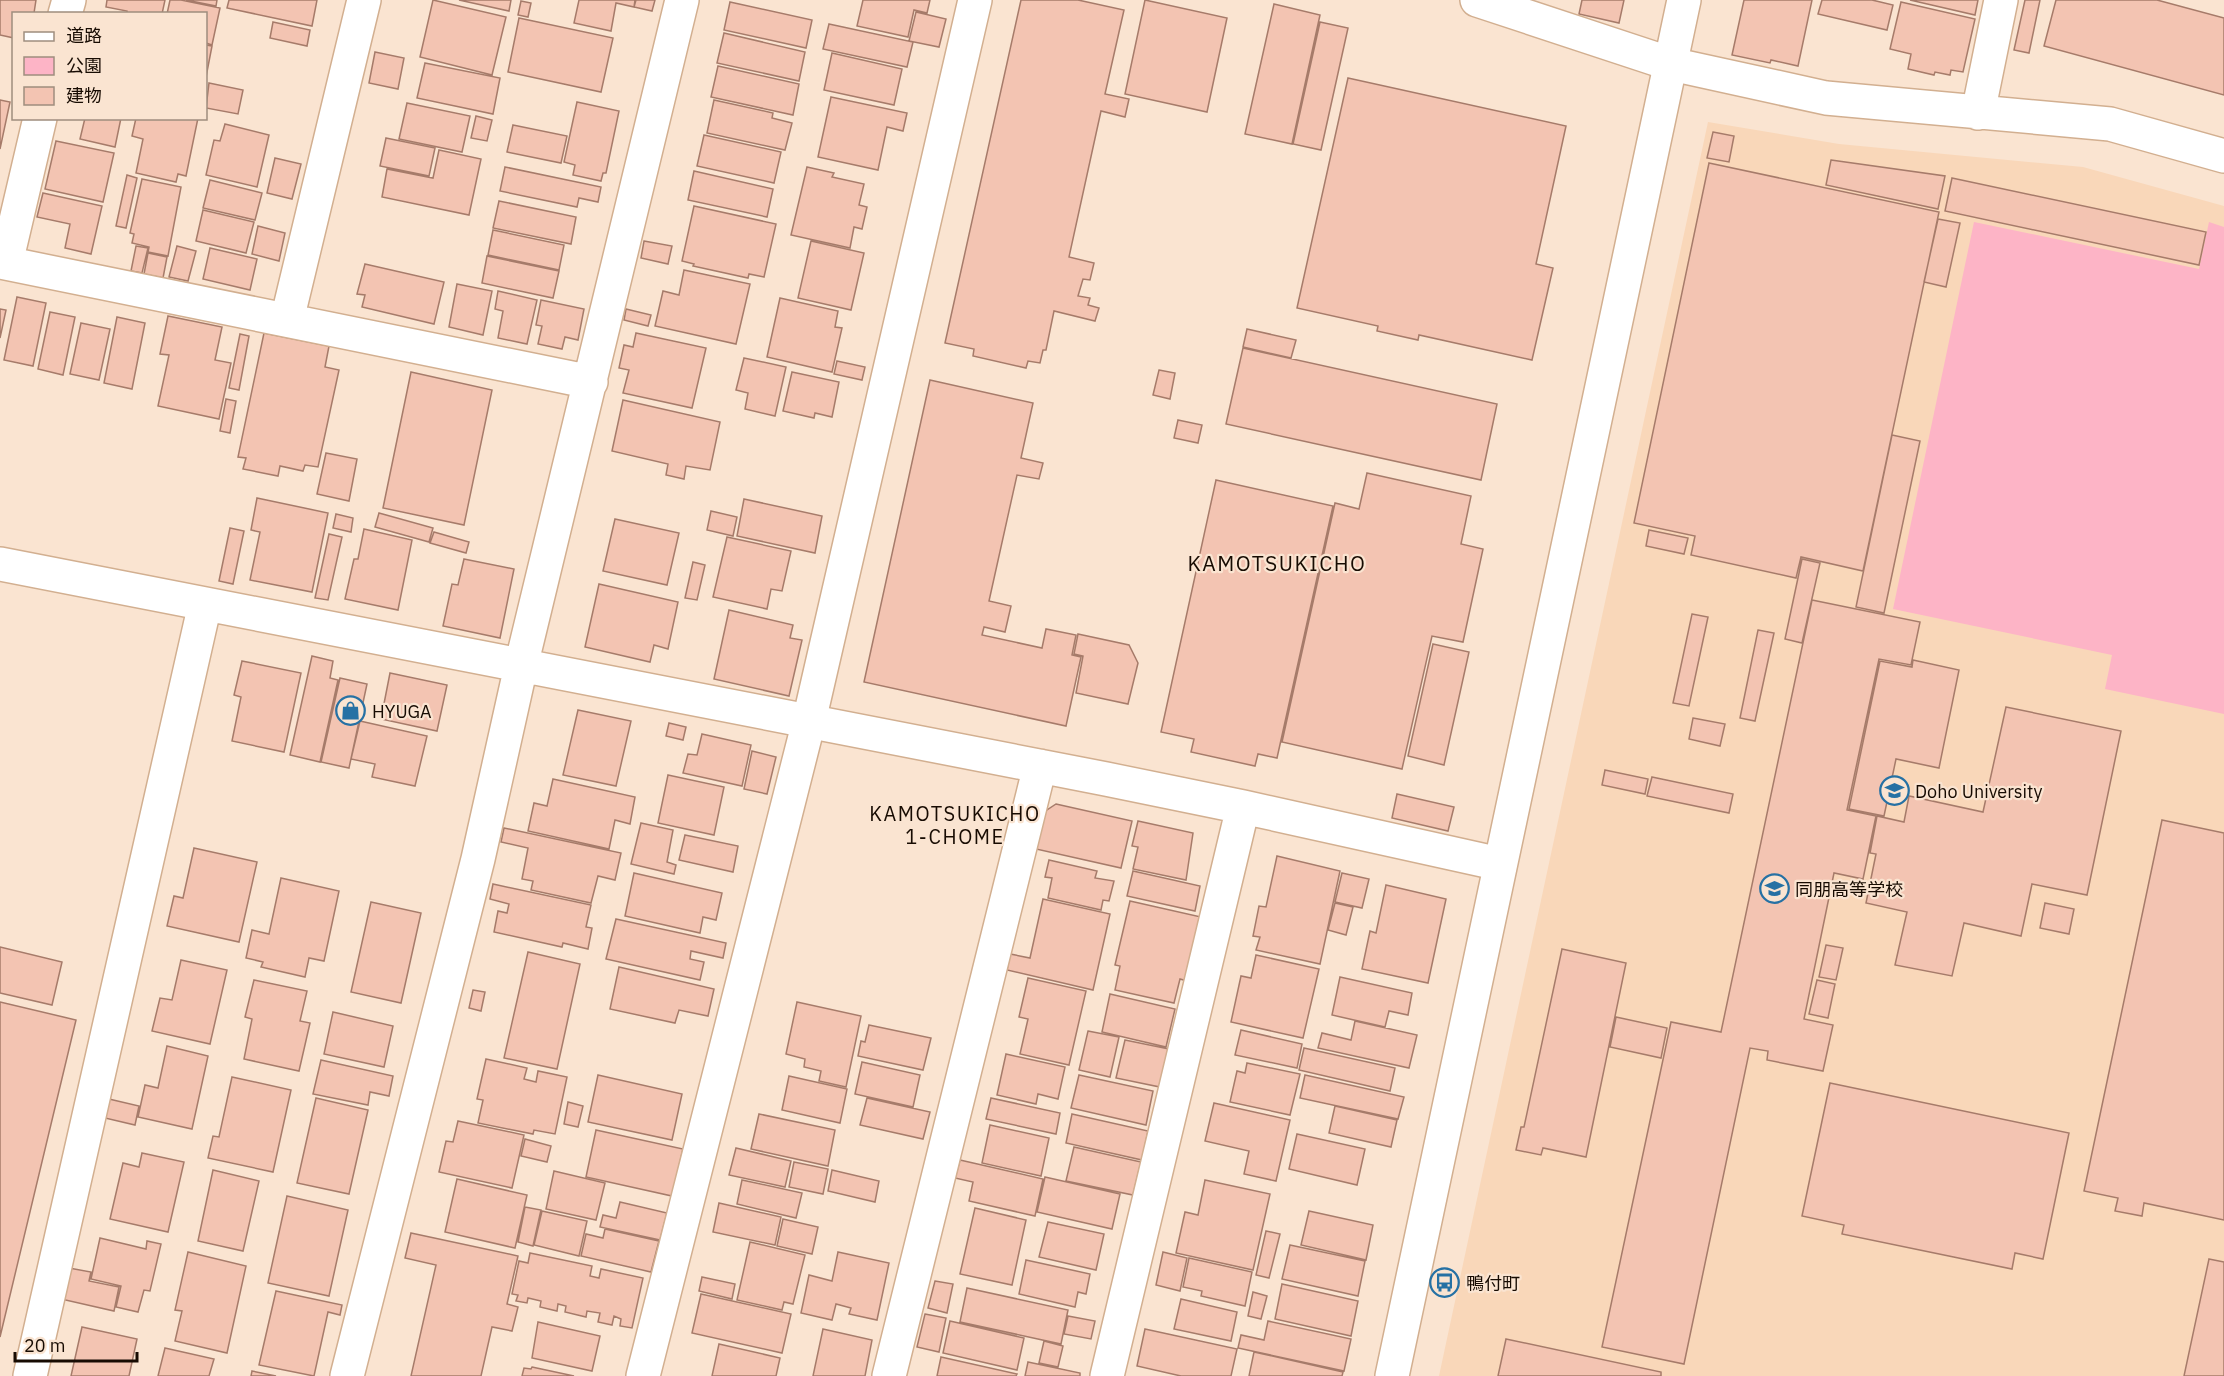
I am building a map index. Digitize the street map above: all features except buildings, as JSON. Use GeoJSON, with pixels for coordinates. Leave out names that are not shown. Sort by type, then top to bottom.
{"type":"FeatureCollection","features":[{"type":"Feature","properties":{"kind":"street"},"geometry":{"type":"LineString","coordinates":[[287,320],[364,0]]}},
{"type":"Feature","properties":{"kind":"street"},"geometry":{"type":"LineString","coordinates":[[346,1376],[478,859],[521,666],[681,0]]}},
{"type":"Feature","properties":{"kind":"street"},"geometry":{"type":"LineString","coordinates":[[643,1376],[809,721],[929,191],[975,0]]}},
{"type":"Feature","properties":{"kind":"street"},"geometry":{"type":"LineString","coordinates":[[1477,0],[1671,64],[1826,99],[2110,124],[2224,156]]}},
{"type":"Feature","properties":{"kind":"street"},"geometry":{"type":"LineString","coordinates":[[1392,1376],[1684,0]]}},
{"type":"Feature","properties":{"kind":"street"},"geometry":{"type":"LineString","coordinates":[[1978,113],[2001,0]]}},
{"type":"Feature","properties":{"kind":"street"},"geometry":{"type":"LineString","coordinates":[[39,120],[3,262],[591,382]]}},
{"type":"Feature","properties":{"kind":"street"},"geometry":{"type":"LineString","coordinates":[[0,564],[1040,766],[1243,807],[1500,864]]}},
{"type":"Feature","properties":{"kind":"street"},"geometry":{"type":"LineString","coordinates":[[30,1376],[205,604]]}},
{"type":"Feature","properties":{"kind":"street"},"geometry":{"type":"LineString","coordinates":[[888,1376],[1040,766]]}},
{"type":"Feature","properties":{"kind":"street"},"geometry":{"type":"LineString","coordinates":[[1107,1376],[1243,807]]}},
{"type":"Feature","properties":{"kind":"shaded area","name":"Doho University"},"geometry":{"type":"Polygon","coordinates":[[[1708,122],[1839,144],[2083,167],[2224,206],[2224,1376],[1439,1376],[1708,122]]]}},
{"type":"Feature","properties":{"kind":"green space"},"geometry":{"type":"Polygon","coordinates":[[[1974,222],[2199,269],[2209,222],[2224,227],[2224,714],[2105,689],[2112,655],[1893,609],[1974,222]]]}},
{"type":"Feature","properties":{"kind":"place","name":"HYUGA"},"geometry":{"type":"Point","coordinates":[351,711]}},
{"type":"Feature","properties":{"kind":"place","name":"Doho University"},"geometry":{"type":"Point","coordinates":[1894,791]}},
{"type":"Feature","properties":{"kind":"place","name":"同朋高等学校"},"geometry":{"type":"Point","coordinates":[1774,889]}},
{"type":"Feature","properties":{"kind":"place","name":"鴨付町"},"geometry":{"type":"Point","coordinates":[1445,1283]}},
{"type":"Feature","properties":{"kind":"district","name":"KAMOTSUKICHO"},"geometry":{"type":"Point","coordinates":[1277,563]}},
{"type":"Feature","properties":{"kind":"district","name":"KAMOTSUKICHO 1-CHOME"},"geometry":{"type":"Point","coordinates":[955,824]}}]}
